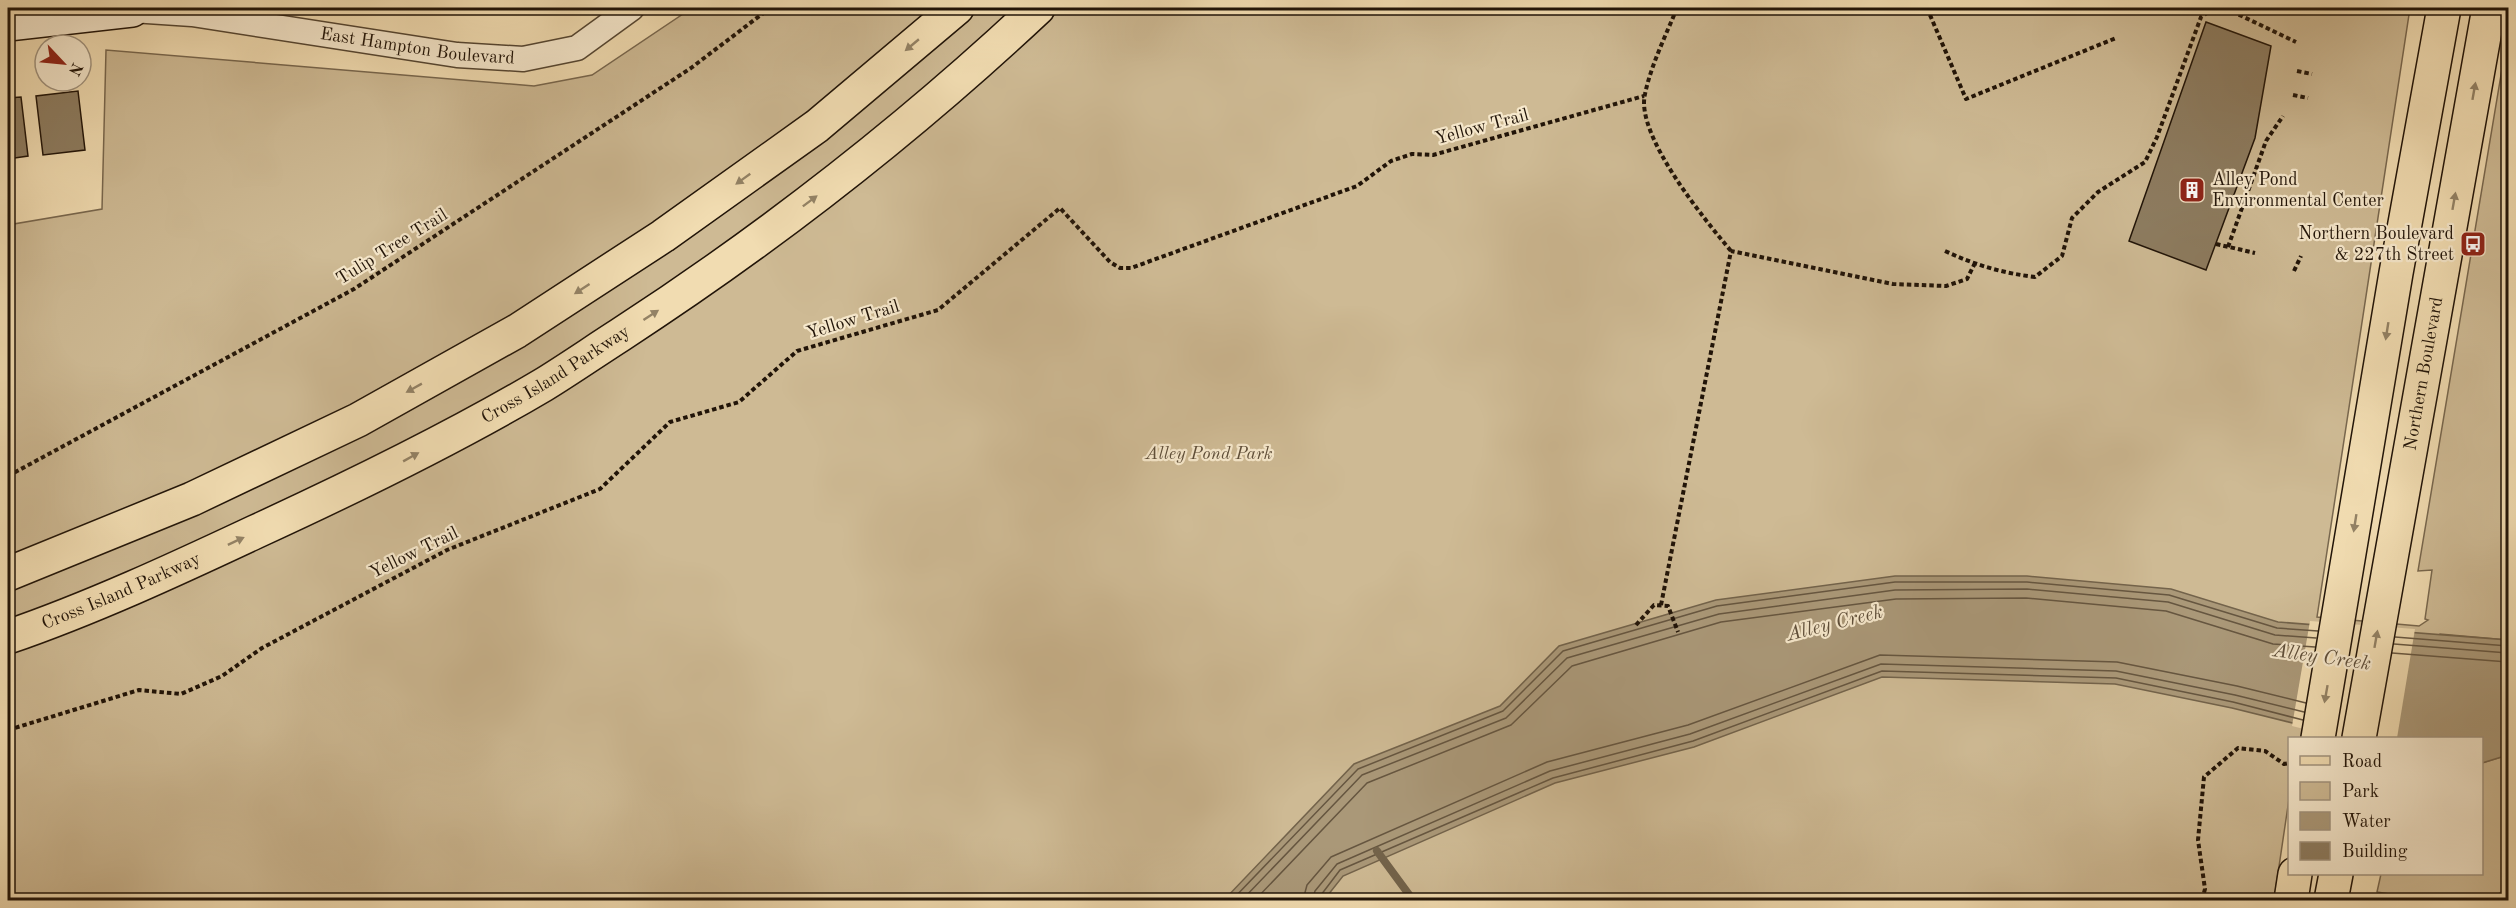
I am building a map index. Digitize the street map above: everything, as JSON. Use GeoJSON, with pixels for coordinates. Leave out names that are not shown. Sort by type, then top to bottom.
{"type":"FeatureCollection","features":[{"type":"Feature","properties":{"kind":"main road"},"geometry":{"type":"LineString","coordinates":[[8,574],[192,499],[357,420],[517,331],[663,236],[817,126],[957,8]]}},
{"type":"Feature","properties":{"kind":"main road","name":"Cross Island Parkway"},"geometry":{"type":"LineString","coordinates":[[8,637],[51,622],[222,548],[362,483],[543,385],[704,281],[856,167],[1038,8]]}},
{"type":"Feature","properties":{"kind":"main road"},"geometry":{"type":"LineString","coordinates":[[2318,737],[2396,273],[2444,8]]}},
{"type":"Feature","properties":{"kind":"main road","name":"Northern Boulevard"},"geometry":{"type":"LineString","coordinates":[[2359,737],[2489,8]]}},
{"type":"Feature","properties":{"kind":"main road"},"geometry":{"type":"LineString","coordinates":[[2291,900],[2295,875]]}},
{"type":"Feature","properties":{"kind":"main road"},"geometry":{"type":"LineString","coordinates":[[2331,900],[2336,875]]}},
{"type":"Feature","properties":{"kind":"street","name":"East Hampton Boulevard"},"geometry":{"type":"LineString","coordinates":[[8,24],[133,9],[192,14],[457,55],[522,59],[577,48],[632,8]]}},
{"type":"Feature","properties":{"kind":"path","name":"Tulip Tree Trail"},"geometry":{"type":"LineString","coordinates":[[8,476],[354,289],[692,68],[770,8]]}},
{"type":"Feature","properties":{"kind":"path"},"geometry":{"type":"LineString","coordinates":[[1677,8],[1644,96],[1649,129],[1690,202],[1731,251],[1893,284],[1946,286],[1967,279],[1974,265]]}},
{"type":"Feature","properties":{"kind":"path"},"geometry":{"type":"LineString","coordinates":[[1927,8],[1966,99],[2116,38]]}},
{"type":"Feature","properties":{"kind":"path"},"geometry":{"type":"LineString","coordinates":[[1945,251],[1974,265],[2003,273],[2035,277],[2062,256],[2072,218],[2098,192],[2145,162],[2157,137],[2201,18],[2214,8],[2227,9],[2296,42]]}},
{"type":"Feature","properties":{"kind":"path"},"geometry":{"type":"LineString","coordinates":[[2297,71],[2312,74]]}},
{"type":"Feature","properties":{"kind":"path"},"geometry":{"type":"LineString","coordinates":[[2293,95],[2308,98]]}},
{"type":"Feature","properties":{"kind":"path","name":"Yellow Trail"},"geometry":{"type":"LineString","coordinates":[[8,730],[139,690],[181,694],[222,676],[262,648],[447,550],[600,489],[670,422],[739,402],[797,351],[938,309],[1060,208],[1110,262],[1120,268],[1131,268],[1357,186],[1391,161],[1412,154],[1433,156],[1644,96]]}},
{"type":"Feature","properties":{"kind":"path"},"geometry":{"type":"LineString","coordinates":[[2228,247],[2266,141],[2283,116]]}},
{"type":"Feature","properties":{"kind":"path"},"geometry":{"type":"LineString","coordinates":[[2216,244],[2255,253]]}},
{"type":"Feature","properties":{"kind":"path"},"geometry":{"type":"LineString","coordinates":[[1661,605],[1731,251]]}},
{"type":"Feature","properties":{"kind":"path"},"geometry":{"type":"LineString","coordinates":[[2294,271],[2301,256]]}},
{"type":"Feature","properties":{"kind":"path"},"geometry":{"type":"LineString","coordinates":[[1636,626],[1654,605],[1661,605],[1668,606],[1678,632]]}},
{"type":"Feature","properties":{"kind":"path"},"geometry":{"type":"LineString","coordinates":[[2202,900],[2205,889],[2198,840],[2204,777],[2238,748],[2265,751],[2284,764],[2288,762]]}},
{"type":"Feature","properties":{"kind":"green space","name":"Alley Pond Park"},"geometry":{"type":"Polygon","coordinates":[[[692,8],[2410,8],[2317,617],[2419,626],[2428,620],[2425,619],[2432,570],[2418,571],[2508,33],[2508,640],[2440,634],[2354,737],[2288,737],[2288,806],[2274,900],[8,900],[8,225],[102,209],[106,50],[534,86],[592,75],[692,8]]]}},
{"type":"Feature","properties":{"kind":"green space"},"geometry":{"type":"Polygon","coordinates":[[[2508,755],[2508,887],[2490,900],[2427,900],[2377,892],[2381,875],[2483,875],[2483,763],[2508,755]]]}},
{"type":"Feature","properties":{"kind":"water","name":"Alley Creek"},"geometry":{"type":"Polygon","coordinates":[[[1895,576],[2027,576],[2171,589],[2278,622],[2508,640],[2508,755],[2483,763],[2483,737],[2349,737],[2232,708],[2115,684],[1882,677],[1694,747],[1555,783],[1343,876],[1324,900],[1224,900],[1354,764],[1500,706],[1559,646],[1716,600],[1895,576]]]}},
{"type":"Feature","properties":{"kind":"pier"},"geometry":{"type":"Polygon","coordinates":[[[2310,621],[2415,629],[2397,737],[2336,737],[2292,726],[2310,621]]]}},
{"type":"Feature","properties":{"kind":"building","name":"Alley Pond Environmental Center"},"geometry":{"type":"Polygon","coordinates":[[[2206,22],[2271,46],[2255,138],[2206,270],[2129,241],[2206,22]]]}},
{"type":"Feature","properties":{"kind":"building"},"geometry":{"type":"Polygon","coordinates":[[[78,93],[85,150],[43,155],[36,96],[78,93]]]}},
{"type":"Feature","properties":{"kind":"building"},"geometry":{"type":"Polygon","coordinates":[[[21,97],[28,156],[8,159],[8,98],[21,97]]]}},
{"type":"Feature","properties":{"kind":"waterway"},"geometry":{"type":"LineString","coordinates":[[1377,851],[1413,900]]}},
{"type":"Feature","properties":{"kind":"place","name":"Alley Pond Environmental Center"},"geometry":{"type":"Point","coordinates":[2192,190]}},
{"type":"Feature","properties":{"kind":"place","name":"Northern Boulevard & 227th Street"},"geometry":{"type":"Point","coordinates":[2473,244]}}]}
